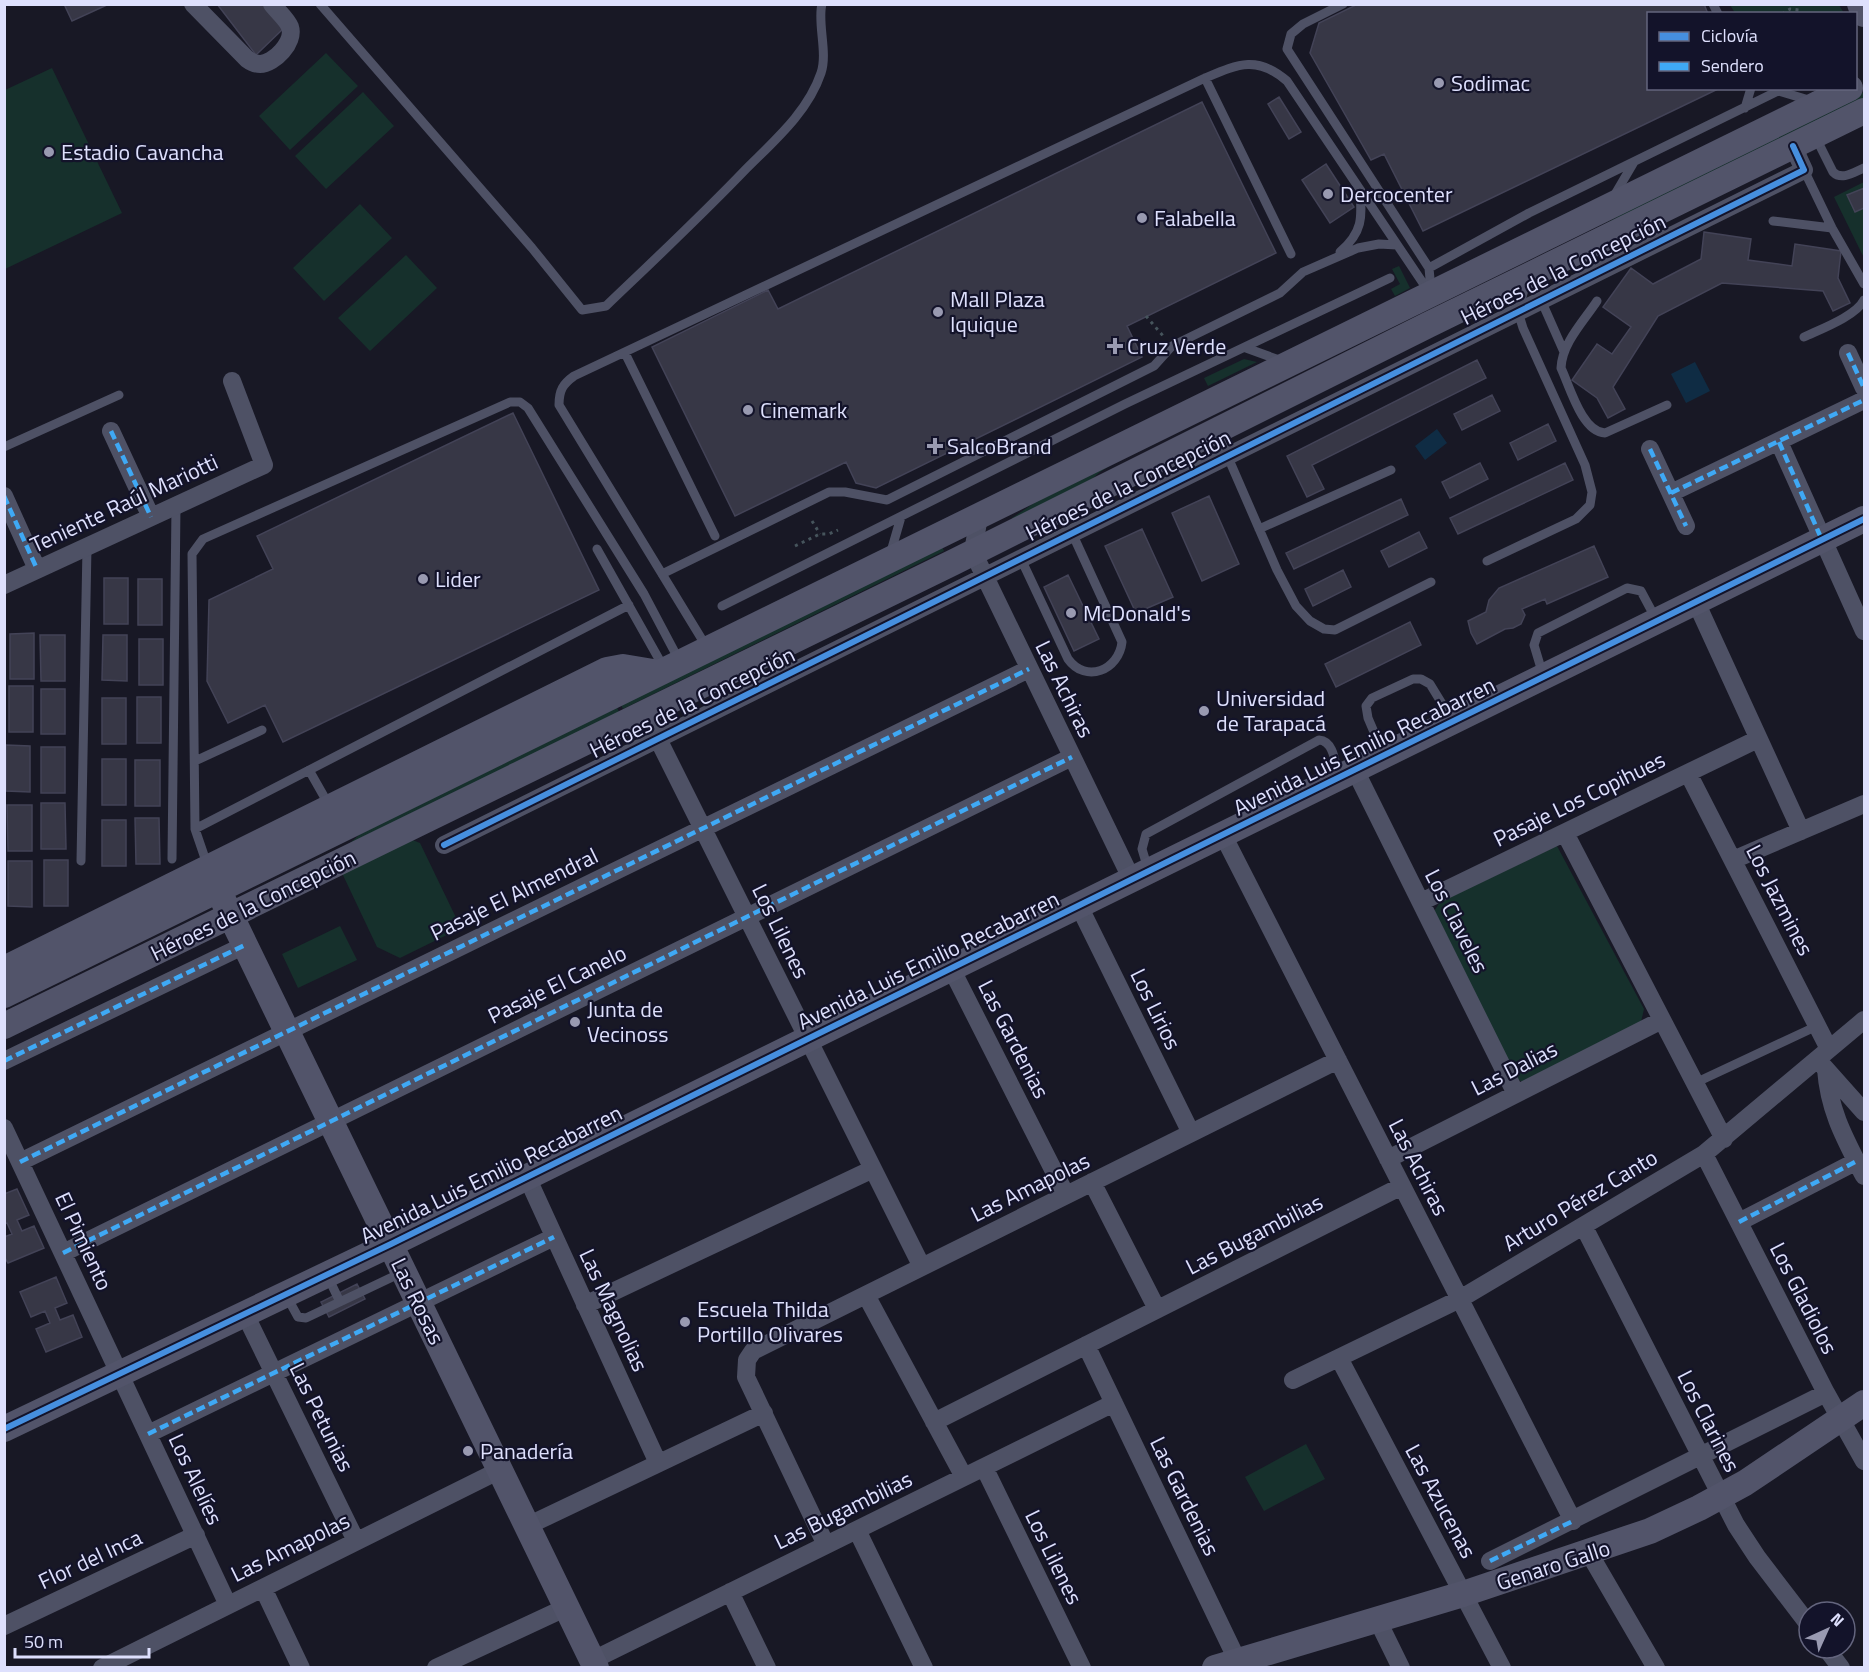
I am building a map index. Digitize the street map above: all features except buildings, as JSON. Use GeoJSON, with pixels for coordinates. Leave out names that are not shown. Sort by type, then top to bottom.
{"type":"FeatureCollection","features":[{"type":"Feature","properties":{"kind":"main road","name":"Héroes de la Concepción"},"geometry":{"type":"LineString","coordinates":[[4,1026],[1217,432],[1429,310],[1538,242],[1846,90]]}},
{"type":"Feature","properties":{"kind":"main road","name":"Héroes de la Concepción"},"geometry":{"type":"LineString","coordinates":[[4,995],[213,879],[337,818],[668,669],[1287,363],[1429,310],[1527,278],[1864,111]]}},
{"type":"Feature","properties":{"kind":"main road"},"geometry":{"type":"LineString","coordinates":[[1527,278],[1538,242]]}},
{"type":"Feature","properties":{"kind":"main road","name":"Avenida Luis Emilio Recabarren"},"geometry":{"type":"LineString","coordinates":[[4,1429],[391,1244],[1864,519]]}},
{"type":"Feature","properties":{"kind":"main road","name":"Héroes de la Concepción"},"geometry":{"type":"LineString","coordinates":[[4,969],[213,879]]}},
{"type":"Feature","properties":{"kind":"main road","name":"Las Rosas"},"geometry":{"type":"LineString","coordinates":[[213,879],[594,1664]]}},
{"type":"Feature","properties":{"kind":"main road","name":"Genaro Gallo"},"geometry":{"type":"LineString","coordinates":[[1231,1665],[1463,1594],[1650,1531],[1745,1483],[1864,1403]]}},
{"type":"Feature","properties":{"kind":"street"},"geometry":{"type":"LineString","coordinates":[[193,4],[247,59],[257,64],[265,63],[281,52],[290,34],[290,26],[272,4]]}},
{"type":"Feature","properties":{"kind":"street"},"geometry":{"type":"LineString","coordinates":[[1804,141],[1804,170]]}},
{"type":"Feature","properties":{"kind":"street","name":"Héroes de la Concepción"},"geometry":{"type":"LineString","coordinates":[[444,845],[1804,170]]}},
{"type":"Feature","properties":{"kind":"street"},"geometry":{"type":"LineString","coordinates":[[1848,353],[1864,388]]}},
{"type":"Feature","properties":{"kind":"street","name":"Teniente Raúl Mariotti"},"geometry":{"type":"LineString","coordinates":[[4,585],[264,465],[232,381]]}},
{"type":"Feature","properties":{"kind":"street"},"geometry":{"type":"LineString","coordinates":[[1671,494],[1864,400]]}},
{"type":"Feature","properties":{"kind":"street"},"geometry":{"type":"LineString","coordinates":[[111,431],[151,517]]}},
{"type":"Feature","properties":{"kind":"street"},"geometry":{"type":"LineString","coordinates":[[1779,442],[1864,632]]}},
{"type":"Feature","properties":{"kind":"street"},"geometry":{"type":"LineString","coordinates":[[1650,449],[1686,526]]}},
{"type":"Feature","properties":{"kind":"street"},"geometry":{"type":"LineString","coordinates":[[4,496],[38,569]]}},
{"type":"Feature","properties":{"kind":"street"},"geometry":{"type":"LineString","coordinates":[[973,552],[979,516]]}},
{"type":"Feature","properties":{"kind":"street","name":"Las Achiras"},"geometry":{"type":"LineString","coordinates":[[973,552],[1072,757],[1140,875]]}},
{"type":"Feature","properties":{"kind":"street"},"geometry":{"type":"LineString","coordinates":[[1696,602],[1801,831]]}},
{"type":"Feature","properties":{"kind":"street","name":"Pasaje El Almendral"},"geometry":{"type":"LineString","coordinates":[[20,1162],[1029,669]]}},
{"type":"Feature","properties":{"kind":"street","name":"Los Lilenes"},"geometry":{"type":"LineString","coordinates":[[645,713],[922,1267]]}},
{"type":"Feature","properties":{"kind":"street","name":"Pasaje Los Copihues"},"geometry":{"type":"LineString","coordinates":[[1421,902],[1758,739]]}},
{"type":"Feature","properties":{"kind":"street","name":"Pasaje El Canelo"},"geometry":{"type":"LineString","coordinates":[[63,1253],[1072,757]]}},
{"type":"Feature","properties":{"kind":"street","name":"Los Jazmines"},"geometry":{"type":"LineString","coordinates":[[1688,773],[1817,1026],[1833,1113],[1861,1168]]}},
{"type":"Feature","properties":{"kind":"street","name":"Los Claveles"},"geometry":{"type":"LineString","coordinates":[[1347,774],[1421,902],[1516,1094]]}},
{"type":"Feature","properties":{"kind":"street"},"geometry":{"type":"LineString","coordinates":[[1733,860],[1864,804]]}},
{"type":"Feature","properties":{"kind":"street"},"geometry":{"type":"LineString","coordinates":[[1564,832],[1724,1139]]}},
{"type":"Feature","properties":{"kind":"street","name":"Las Achiras"},"geometry":{"type":"LineString","coordinates":[[1223,835],[1573,1521]]}},
{"type":"Feature","properties":{"kind":"street","name":"Los Lirios"},"geometry":{"type":"LineString","coordinates":[[1079,906],[1191,1133]]}},
{"type":"Feature","properties":{"kind":"street","name":"Héroes de la Concepción"},"geometry":{"type":"LineString","coordinates":[[4,1061],[245,945]]}},
{"type":"Feature","properties":{"kind":"street","name":"Las Gardenias"},"geometry":{"type":"LineString","coordinates":[[951,968],[1066,1195]]}},
{"type":"Feature","properties":{"kind":"street","name":"Las Dalias"},"geometry":{"type":"LineString","coordinates":[[1388,1159],[1662,1020]]}},
{"type":"Feature","properties":{"kind":"street","name":"Arturo Pérez Canto"},"geometry":{"type":"LineString","coordinates":[[1293,1380],[1460,1299],[1704,1154],[1824,1059],[1864,1020]]}},
{"type":"Feature","properties":{"kind":"street"},"geometry":{"type":"LineString","coordinates":[[1824,1059],[1864,1112]]}},
{"type":"Feature","properties":{"kind":"street","name":"Las Amapolas"},"geometry":{"type":"LineString","coordinates":[[764,1413],[746,1377],[747,1360],[753,1351],[1338,1060]]}},
{"type":"Feature","properties":{"kind":"street","name":"El Pimiento"},"geometry":{"type":"LineString","coordinates":[[4,1128],[120,1373]]}},
{"type":"Feature","properties":{"kind":"street","name":"Los Gladiolos"},"geometry":{"type":"LineString","coordinates":[[1704,1154],[1826,1393],[1864,1461]]}},
{"type":"Feature","properties":{"kind":"street"},"geometry":{"type":"LineString","coordinates":[[1739,1222],[1861,1168]]}},
{"type":"Feature","properties":{"kind":"street"},"geometry":{"type":"LineString","coordinates":[[585,1305],[873,1169]]}},
{"type":"Feature","properties":{"kind":"street","name":"Las Magnolias"},"geometry":{"type":"LineString","coordinates":[[527,1177],[658,1463]]}},
{"type":"Feature","properties":{"kind":"street"},"geometry":{"type":"LineString","coordinates":[[1092,1182],[1157,1309]]}},
{"type":"Feature","properties":{"kind":"street","name":"Las Bugambilias"},"geometry":{"type":"LineString","coordinates":[[934,1422],[1402,1186]]}},
{"type":"Feature","properties":{"kind":"street","name":"Los Clarines"},"geometry":{"type":"LineString","coordinates":[[1584,1227],[1721,1497],[1751,1549],[1797,1609]]}},
{"type":"Feature","properties":{"kind":"street"},"geometry":{"type":"LineString","coordinates":[[148,1434],[554,1238]]}},
{"type":"Feature","properties":{"kind":"street"},"geometry":{"type":"LineString","coordinates":[[866,1295],[964,1477]]}},
{"type":"Feature","properties":{"kind":"street","name":"Las Petunias"},"geometry":{"type":"LineString","coordinates":[[244,1314],[356,1541]]}},
{"type":"Feature","properties":{"kind":"street","name":"Las Gardenias"},"geometry":{"type":"LineString","coordinates":[[1086,1345],[1114,1402],[1231,1665]]}},
{"type":"Feature","properties":{"kind":"street","name":"Las Azucenas"},"geometry":{"type":"LineString","coordinates":[[1339,1358],[1502,1668]]}},
{"type":"Feature","properties":{"kind":"street","name":"Los Alelíes"},"geometry":{"type":"LineString","coordinates":[[120,1373],[228,1605]]}},
{"type":"Feature","properties":{"kind":"street","name":"Genaro Gallo"},"geometry":{"type":"LineString","coordinates":[[1490,1562],[1826,1393]]}},
{"type":"Feature","properties":{"kind":"street","name":"Las Bugambilias"},"geometry":{"type":"LineString","coordinates":[[594,1664],[730,1592],[1114,1402]]}},
{"type":"Feature","properties":{"kind":"street"},"geometry":{"type":"LineString","coordinates":[[527,1526],[764,1413],[826,1545]]}},
{"type":"Feature","properties":{"kind":"street","name":"Los Lilenes"},"geometry":{"type":"LineString","coordinates":[[984,1467],[1082,1668]]}},
{"type":"Feature","properties":{"kind":"street","name":"Las Amapolas"},"geometry":{"type":"LineString","coordinates":[[102,1668],[500,1470]]}},
{"type":"Feature","properties":{"kind":"street"},"geometry":{"type":"LineString","coordinates":[[857,1530],[924,1668]]}},
{"type":"Feature","properties":{"kind":"street","name":"Flor del Inca"},"geometry":{"type":"LineString","coordinates":[[4,1626],[196,1535]]}},
{"type":"Feature","properties":{"kind":"street"},"geometry":{"type":"LineString","coordinates":[[1589,1553],[1656,1668]]}},
{"type":"Feature","properties":{"kind":"street"},"geometry":{"type":"LineString","coordinates":[[263,1588],[301,1668]]}},
{"type":"Feature","properties":{"kind":"street"},"geometry":{"type":"LineString","coordinates":[[730,1592],[767,1668]]}},
{"type":"Feature","properties":{"kind":"street"},"geometry":{"type":"LineString","coordinates":[[436,1668],[567,1607]]}},
{"type":"Feature","properties":{"kind":"street"},"geometry":{"type":"LineString","coordinates":[[1377,1619],[1401,1668]]}},
{"type":"Feature","properties":{"kind":"lane"},"geometry":{"type":"LineString","coordinates":[[320,4],[532,248],[582,310],[606,306],[730,186],[786,129],[802,109],[822,70],[822,4]]}},
{"type":"Feature","properties":{"kind":"lane"},"geometry":{"type":"LineString","coordinates":[[1343,4],[1303,24],[1292,34],[1287,49],[1429,268],[1429,310]]}},
{"type":"Feature","properties":{"kind":"lane"},"geometry":{"type":"LineString","coordinates":[[708,649],[559,405],[559,392],[565,383],[574,376],[1205,78],[1246,63],[1262,65],[1275,70],[1287,81],[1397,245],[1429,310]]}},
{"type":"Feature","properties":{"kind":"lane"},"geometry":{"type":"LineString","coordinates":[[1205,78],[1291,254]]}},
{"type":"Feature","properties":{"kind":"lane"},"geometry":{"type":"LineString","coordinates":[[1745,108],[1750,90]]}},
{"type":"Feature","properties":{"kind":"lane"},"geometry":{"type":"LineString","coordinates":[[1429,268],[1529,213],[1782,90],[1820,103]]}},
{"type":"Feature","properties":{"kind":"lane"},"geometry":{"type":"LineString","coordinates":[[1804,141],[1838,176],[1842,177],[1864,168]]}},
{"type":"Feature","properties":{"kind":"lane"},"geometry":{"type":"LineString","coordinates":[[1608,207],[1634,162]]}},
{"type":"Feature","properties":{"kind":"lane"},"geometry":{"type":"LineString","coordinates":[[1804,170],[1832,228],[1864,284]]}},
{"type":"Feature","properties":{"kind":"lane"},"geometry":{"type":"LineString","coordinates":[[1334,257],[1353,241],[1357,233],[1362,219],[1360,190]]}},
{"type":"Feature","properties":{"kind":"lane"},"geometry":{"type":"LineString","coordinates":[[1773,220],[1832,228]]}},
{"type":"Feature","properties":{"kind":"lane"},"geometry":{"type":"LineString","coordinates":[[662,574],[829,492],[845,492],[887,500],[1154,366],[1172,346],[1280,293],[1303,272],[1334,257],[1368,246],[1397,245]]}},
{"type":"Feature","properties":{"kind":"lane"},"geometry":{"type":"LineString","coordinates":[[722,606],[1125,404],[1390,278]]}},
{"type":"Feature","properties":{"kind":"lane"},"geometry":{"type":"LineString","coordinates":[[1487,561],[1576,519],[1590,505],[1592,492],[1585,465],[1523,328],[1518,312],[1527,278]]}},
{"type":"Feature","properties":{"kind":"lane"},"geometry":{"type":"LineString","coordinates":[[1541,300],[1564,352]]}},
{"type":"Feature","properties":{"kind":"lane"},"geometry":{"type":"LineString","coordinates":[[1804,337],[1846,316],[1862,306],[1864,300]]}},
{"type":"Feature","properties":{"kind":"lane"},"geometry":{"type":"LineString","coordinates":[[1597,301],[1564,352],[1562,368],[1584,420],[1598,432],[1605,433],[1667,405]]}},
{"type":"Feature","properties":{"kind":"lane"},"geometry":{"type":"LineString","coordinates":[[1246,348],[1287,363]]}},
{"type":"Feature","properties":{"kind":"lane"},"geometry":{"type":"LineString","coordinates":[[625,353],[715,536]]}},
{"type":"Feature","properties":{"kind":"lane"},"geometry":{"type":"LineString","coordinates":[[4,447],[119,395]]}},
{"type":"Feature","properties":{"kind":"lane"},"geometry":{"type":"LineString","coordinates":[[213,879],[195,829],[192,554],[203,539],[510,402],[520,402],[528,408],[644,594],[668,669]]}},
{"type":"Feature","properties":{"kind":"lane"},"geometry":{"type":"LineString","coordinates":[[1217,432],[1277,570],[1296,606],[1310,621],[1324,629],[1335,630],[1431,582]]}},
{"type":"Feature","properties":{"kind":"lane"},"geometry":{"type":"LineString","coordinates":[[1259,529],[1391,470]]}},
{"type":"Feature","properties":{"kind":"lane"},"geometry":{"type":"LineString","coordinates":[[172,860],[176,506]]}},
{"type":"Feature","properties":{"kind":"lane"},"geometry":{"type":"LineString","coordinates":[[889,560],[901,517]]}},
{"type":"Feature","properties":{"kind":"lane"},"geometry":{"type":"LineString","coordinates":[[1021,559],[1073,667],[1082,672],[1091,673],[1112,663],[1118,658],[1122,642],[1072,533]]}},
{"type":"Feature","properties":{"kind":"lane"},"geometry":{"type":"LineString","coordinates":[[81,861],[87,547]]}},
{"type":"Feature","properties":{"kind":"lane"},"geometry":{"type":"LineString","coordinates":[[597,549],[668,669]]}},
{"type":"Feature","properties":{"kind":"lane"},"geometry":{"type":"LineString","coordinates":[[1544,677],[1534,645],[1539,633],[1627,588],[1641,591],[1657,621]]}},
{"type":"Feature","properties":{"kind":"lane"},"geometry":{"type":"LineString","coordinates":[[195,829],[629,605]]}},
{"type":"Feature","properties":{"kind":"lane"},"geometry":{"type":"LineString","coordinates":[[1384,755],[1368,718],[1366,706],[1372,698],[1413,679],[1421,680],[1430,684],[1453,722]]}},
{"type":"Feature","properties":{"kind":"lane"},"geometry":{"type":"LineString","coordinates":[[195,761],[262,730]]}},
{"type":"Feature","properties":{"kind":"lane"},"geometry":{"type":"LineString","coordinates":[[1140,875],[1146,834],[1319,740],[1329,745],[1347,774]]}},
{"type":"Feature","properties":{"kind":"lane"},"geometry":{"type":"LineString","coordinates":[[309,770],[337,818]]}},
{"type":"Feature","properties":{"kind":"lane"},"geometry":{"type":"LineString","coordinates":[[1695,1083],[1817,1026]]}},
{"type":"Feature","properties":{"kind":"lane"},"geometry":{"type":"LineString","coordinates":[[286,1295],[298,1317],[302,1318],[403,1272]]}},
{"type":"Feature","properties":{"kind":"lane"},"geometry":{"type":"LineString","coordinates":[[327,1275],[340,1302]]}},
{"type":"Feature","properties":{"kind":"path"},"geometry":{"type":"LineString","coordinates":[[812,521],[820,534]]}},
{"type":"Feature","properties":{"kind":"path"},"geometry":{"type":"LineString","coordinates":[[795,546],[820,534],[829,534],[838,530]]}},
{"type":"Feature","properties":{"kind":"green space"},"geometry":{"type":"Polygon","coordinates":[[[1730,5],[1839,5],[1843,12],[1734,12],[1730,5]]]}},
{"type":"Feature","properties":{"kind":"green space"},"geometry":{"type":"Polygon","coordinates":[[[326,53],[358,86],[290,150],[259,116],[326,53]]]}},
{"type":"Feature","properties":{"kind":"green space","name":"Estadio Cavancha"},"geometry":{"type":"Polygon","coordinates":[[[52,68],[122,213],[5,269],[5,90],[52,68]]]}},
{"type":"Feature","properties":{"kind":"green space"},"geometry":{"type":"Polygon","coordinates":[[[363,92],[394,126],[326,189],[295,156],[363,92]]]}},
{"type":"Feature","properties":{"kind":"green space"},"geometry":{"type":"Polygon","coordinates":[[[1864,92],[1864,100],[1592,232],[1630,209],[1864,92]]]}},
{"type":"Feature","properties":{"kind":"green space"},"geometry":{"type":"Polygon","coordinates":[[[1864,182],[1864,258],[1834,197],[1864,182]]]}},
{"type":"Feature","properties":{"kind":"green space"},"geometry":{"type":"Polygon","coordinates":[[[360,204],[392,238],[324,301],[293,268],[360,204]]]}},
{"type":"Feature","properties":{"kind":"green space"},"geometry":{"type":"Polygon","coordinates":[[[406,255],[437,288],[370,351],[338,318],[406,255]]]}},
{"type":"Feature","properties":{"kind":"green space"},"geometry":{"type":"Polygon","coordinates":[[[1399,266],[1410,288],[1395,296],[1391,289],[1400,284],[1392,269],[1399,266]]]}},
{"type":"Feature","properties":{"kind":"green space"},"geometry":{"type":"Polygon","coordinates":[[[1244,359],[1257,362],[1208,386],[1204,378],[1244,359]]]}},
{"type":"Feature","properties":{"kind":"green space"},"geometry":{"type":"Polygon","coordinates":[[[1111,465],[1092,479],[1013,520],[1012,518],[1037,501],[1111,465]]]}},
{"type":"Feature","properties":{"kind":"green space"},"geometry":{"type":"Polygon","coordinates":[[[942,547],[944,551],[623,709],[621,705],[942,547]]]}},
{"type":"Feature","properties":{"kind":"green space"},"geometry":{"type":"Polygon","coordinates":[[[617,707],[619,712],[349,844],[362,832],[617,707]]]}},
{"type":"Feature","properties":{"kind":"green space"},"geometry":{"type":"Polygon","coordinates":[[[410,839],[420,843],[461,928],[400,958],[377,947],[342,873],[410,839]]]}},
{"type":"Feature","properties":{"kind":"green space"},"geometry":{"type":"Polygon","coordinates":[[[1557,846],[1644,1009],[1641,1022],[1522,1082],[1513,1075],[1433,913],[1440,902],[1557,846]]]}},
{"type":"Feature","properties":{"kind":"green space"},"geometry":{"type":"Polygon","coordinates":[[[340,926],[357,960],[298,988],[282,954],[340,926]]]}},
{"type":"Feature","properties":{"kind":"green space"},"geometry":{"type":"Polygon","coordinates":[[[1306,1444],[1325,1479],[1264,1511],[1245,1477],[1306,1444]]]}},
{"type":"Feature","properties":{"kind":"water"},"geometry":{"type":"Polygon","coordinates":[[[1695,362],[1710,391],[1686,403],[1671,374],[1695,362]]]}},
{"type":"Feature","properties":{"kind":"water"},"geometry":{"type":"Polygon","coordinates":[[[1437,429],[1447,443],[1425,460],[1415,446],[1437,429]]]}},
{"type":"Feature","properties":{"kind":"marked path"},"geometry":{"type":"LineString","coordinates":[[1848,353],[1864,388]]}},
{"type":"Feature","properties":{"kind":"marked path"},"geometry":{"type":"LineString","coordinates":[[1671,493],[1864,400]]}},
{"type":"Feature","properties":{"kind":"marked path"},"geometry":{"type":"LineString","coordinates":[[111,431],[151,517]]}},
{"type":"Feature","properties":{"kind":"marked path"},"geometry":{"type":"LineString","coordinates":[[1779,442],[1822,540]]}},
{"type":"Feature","properties":{"kind":"marked path"},"geometry":{"type":"LineString","coordinates":[[1650,449],[1686,526]]}},
{"type":"Feature","properties":{"kind":"marked path"},"geometry":{"type":"LineString","coordinates":[[4,496],[37,569]]}},
{"type":"Feature","properties":{"kind":"marked path"},"geometry":{"type":"LineString","coordinates":[[20,1162],[1029,669]]}},
{"type":"Feature","properties":{"kind":"marked path"},"geometry":{"type":"LineString","coordinates":[[63,1253],[1072,757]]}},
{"type":"Feature","properties":{"kind":"marked path"},"geometry":{"type":"LineString","coordinates":[[4,1061],[245,945]]}},
{"type":"Feature","properties":{"kind":"marked path"},"geometry":{"type":"LineString","coordinates":[[1739,1222],[1857,1161]]}},
{"type":"Feature","properties":{"kind":"marked path"},"geometry":{"type":"LineString","coordinates":[[148,1434],[554,1237]]}},
{"type":"Feature","properties":{"kind":"marked path"},"geometry":{"type":"LineString","coordinates":[[1490,1561],[1573,1521]]}},
{"type":"Feature","properties":{"kind":"cycle path"},"geometry":{"type":"LineString","coordinates":[[444,845],[1804,170],[1793,146]]}},
{"type":"Feature","properties":{"kind":"cycle path"},"geometry":{"type":"LineString","coordinates":[[4,1429],[391,1244],[1864,519]]}},
{"type":"Feature","properties":{"kind":"place","name":"Sodimac"},"geometry":{"type":"Point","coordinates":[1439,83]}},
{"type":"Feature","properties":{"kind":"place","name":"Estadio Cavancha"},"geometry":{"type":"Point","coordinates":[49,152]}},
{"type":"Feature","properties":{"kind":"place","name":"Dercocenter"},"geometry":{"type":"Point","coordinates":[1328,194]}},
{"type":"Feature","properties":{"kind":"place","name":"Falabella"},"geometry":{"type":"Point","coordinates":[1142,218]}},
{"type":"Feature","properties":{"kind":"place","name":"Mall Plaza Iquique"},"geometry":{"type":"Point","coordinates":[938,312]}},
{"type":"Feature","properties":{"kind":"place","name":"Cruz Verde"},"geometry":{"type":"Point","coordinates":[1115,346]}},
{"type":"Feature","properties":{"kind":"place","name":"Cinemark"},"geometry":{"type":"Point","coordinates":[748,410]}},
{"type":"Feature","properties":{"kind":"place","name":"SalcoBrand"},"geometry":{"type":"Point","coordinates":[935,446]}},
{"type":"Feature","properties":{"kind":"place","name":"Lider"},"geometry":{"type":"Point","coordinates":[423,579]}},
{"type":"Feature","properties":{"kind":"place","name":"McDonald's"},"geometry":{"type":"Point","coordinates":[1071,613]}},
{"type":"Feature","properties":{"kind":"place","name":"Universidad de Tarapacá"},"geometry":{"type":"Point","coordinates":[1204,711]}},
{"type":"Feature","properties":{"kind":"place","name":"Junta de Vecinoss"},"geometry":{"type":"Point","coordinates":[575,1022]}},
{"type":"Feature","properties":{"kind":"place","name":"Escuela Thilda Portillo Olivares"},"geometry":{"type":"Point","coordinates":[685,1322]}},
{"type":"Feature","properties":{"kind":"place","name":"Panadería"},"geometry":{"type":"Point","coordinates":[468,1451]}}]}
